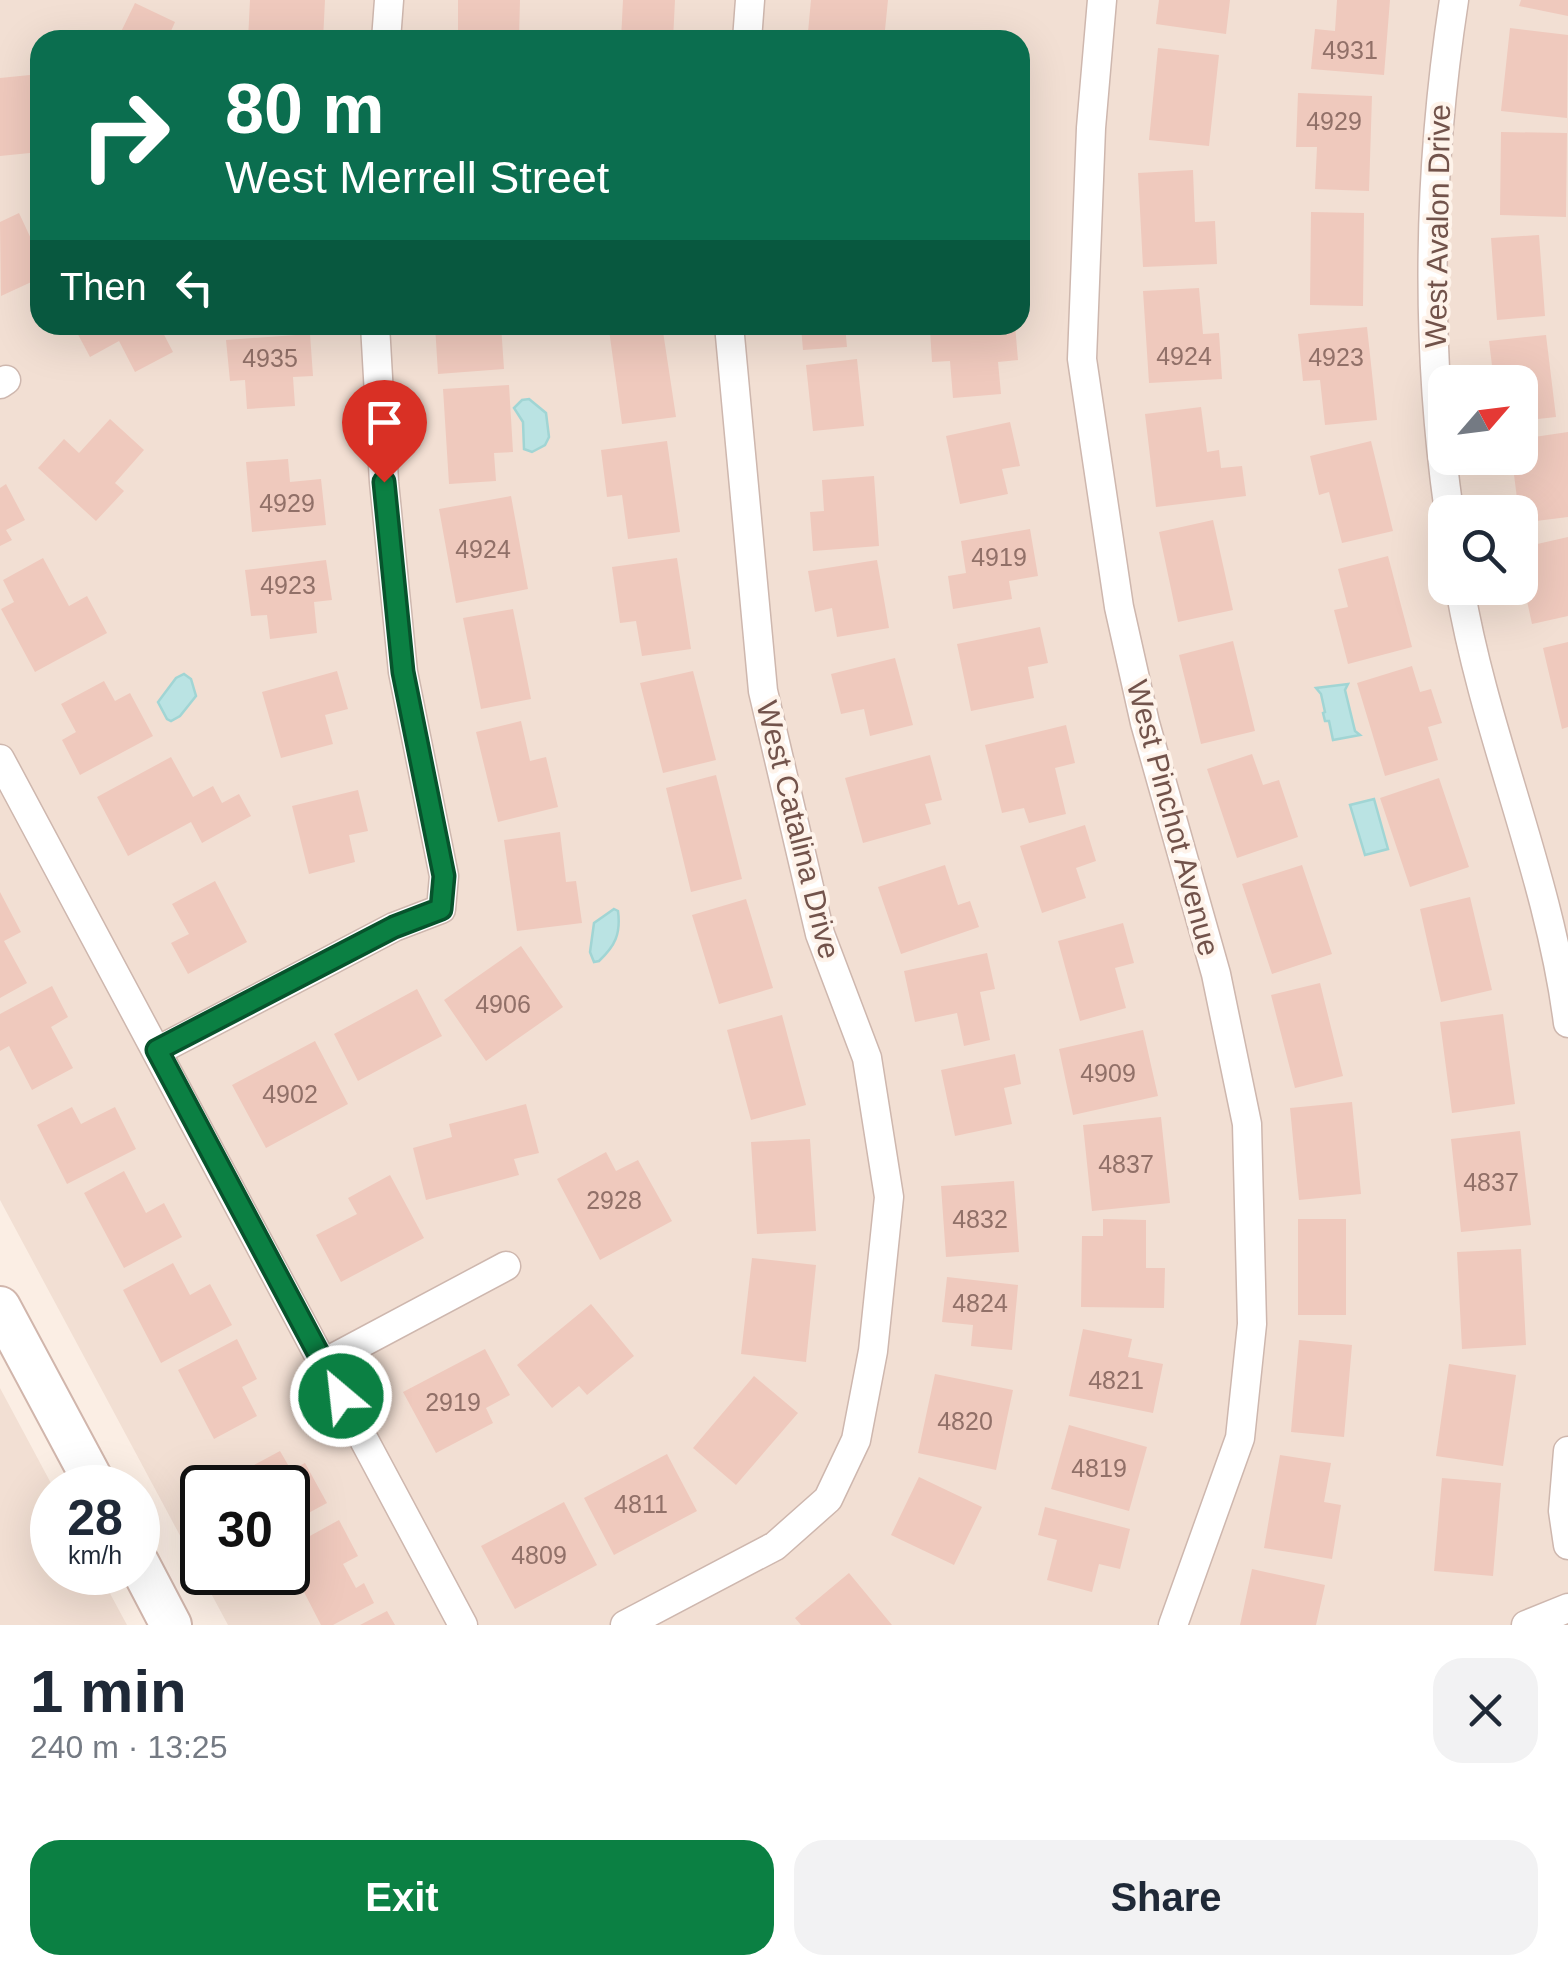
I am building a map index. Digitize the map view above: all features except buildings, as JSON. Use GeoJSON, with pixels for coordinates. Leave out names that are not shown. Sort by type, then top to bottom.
{"type":"FeatureCollection","features":[{"type":"Feature","properties":{"kind":"main road"},"geometry":{"type":"LineString","coordinates":[[0,1307],[85,1465]]}},
{"type":"Feature","properties":{"kind":"main road"},"geometry":{"type":"LineString","coordinates":[[155,1595],[171,1625]]}},
{"type":"Feature","properties":{"kind":"street"},"geometry":{"type":"LineString","coordinates":[[387,30],[389,0]]}},
{"type":"Feature","properties":{"kind":"street"},"geometry":{"type":"LineString","coordinates":[[748,30],[750,0]]}},
{"type":"Feature","properties":{"kind":"street","name":"West Pinchot Avenue"},"geometry":{"type":"LineString","coordinates":[[1102,0],[1091,128],[1082,359],[1119,607],[1145,723],[1216,974],[1247,1124],[1252,1324],[1240,1438],[1172,1625]]}},
{"type":"Feature","properties":{"kind":"street","name":"West Avalon Drive"},"geometry":{"type":"LineString","coordinates":[[1447,495],[1434,363],[1432,262],[1435,152],[1454,0]]}},
{"type":"Feature","properties":{"kind":"street"},"geometry":{"type":"LineString","coordinates":[[157,1050],[394,927],[441,909],[444,876],[403,672],[384,482],[376,335]]}},
{"type":"Feature","properties":{"kind":"street","name":"West Catalina Drive"},"geometry":{"type":"LineString","coordinates":[[625,1625],[775,1546],[828,1499],[856,1440],[873,1351],[889,1197],[867,1058],[820,934],[763,691],[729,335]]}},
{"type":"Feature","properties":{"kind":"street"},"geometry":{"type":"LineString","coordinates":[[1464,605],[1489,712],[1549,917],[1568,1023]]}},
{"type":"Feature","properties":{"kind":"street"},"geometry":{"type":"LineString","coordinates":[[0,759],[463,1625]]}},
{"type":"Feature","properties":{"kind":"street"},"geometry":{"type":"LineString","coordinates":[[324,1364],[506,1266]]}},
{"type":"Feature","properties":{"kind":"street"},"geometry":{"type":"LineString","coordinates":[[1568,1451],[1564,1511],[1568,1545]]}},
{"type":"Feature","properties":{"kind":"street"},"geometry":{"type":"LineString","coordinates":[[1526,1625],[1568,1608]]}},
{"type":"Feature","properties":{"kind":"shaded area"},"geometry":{"type":"Polygon","coordinates":[[[0,0],[1568,0],[1568,1625],[228,1625],[212,1595],[310,1595],[310,1465],[180,1465],[180,1536],[160,1498],[160,1465],[142,1465],[0,1200],[0,0]]]}},
{"type":"Feature","properties":{"kind":"shaded area"},"geometry":{"type":"Polygon","coordinates":[[[0,1388],[41,1465],[30,1465],[30,1595],[111,1595],[127,1625],[0,1625],[0,1388]]]}},
{"type":"Feature","properties":{"kind":"water"},"geometry":{"type":"Polygon","coordinates":[[[529,399],[546,413],[549,437],[545,445],[532,452],[524,449],[523,422],[514,408],[529,399]]]}},
{"type":"Feature","properties":{"kind":"water"},"geometry":{"type":"Polygon","coordinates":[[[184,674],[191,679],[196,696],[171,721],[158,702],[176,678],[184,674]]]}},
{"type":"Feature","properties":{"kind":"water"},"geometry":{"type":"Polygon","coordinates":[[[1348,684],[1345,690],[1355,731],[1360,735],[1333,740],[1316,688],[1348,684]]]}},
{"type":"Feature","properties":{"kind":"water"},"geometry":{"type":"Polygon","coordinates":[[[1374,799],[1388,849],[1365,855],[1350,805],[1374,799]]]}},
{"type":"Feature","properties":{"kind":"water"},"geometry":{"type":"Polygon","coordinates":[[[614,909],[619,919],[616,939],[605,955],[594,962],[590,952],[594,923],[614,909]]]}},
{"type":"Feature","properties":{"kind":"route"},"geometry":{"type":"LineString","coordinates":[[341,1396],[157,1050],[394,927],[441,909],[444,876],[403,672],[384,482]]}}]}
